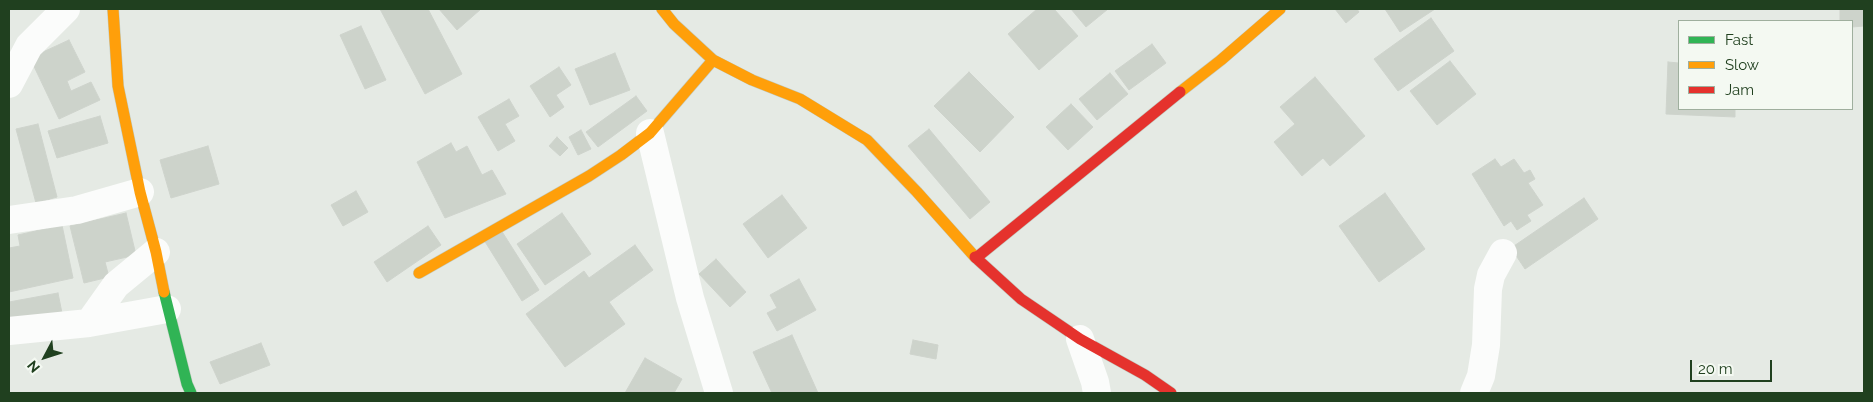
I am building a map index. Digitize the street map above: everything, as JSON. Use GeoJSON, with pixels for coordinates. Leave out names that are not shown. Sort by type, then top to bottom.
{"type":"FeatureCollection","features":[{"type":"Feature","properties":{"kind":"street"},"geometry":{"type":"LineString","coordinates":[[9,84],[28,46],[66,9]]}},
{"type":"Feature","properties":{"kind":"street"},"geometry":{"type":"LineString","coordinates":[[113,9],[118,86],[167,309],[191,393]]}},
{"type":"Feature","properties":{"kind":"street"},"geometry":{"type":"LineString","coordinates":[[662,9],[674,24],[712,60],[752,80],[800,99],[867,140],[976,258],[1021,299],[1080,339],[1145,375],[1172,393]]}},
{"type":"Feature","properties":{"kind":"street"},"geometry":{"type":"LineString","coordinates":[[976,258],[1180,91],[1221,60],[1280,9]]}},
{"type":"Feature","properties":{"kind":"street"},"geometry":{"type":"LineString","coordinates":[[419,273],[589,176],[650,133],[712,60]]}},
{"type":"Feature","properties":{"kind":"street"},"geometry":{"type":"LineString","coordinates":[[650,133],[690,298],[719,393]]}},
{"type":"Feature","properties":{"kind":"street"},"geometry":{"type":"LineString","coordinates":[[9,220],[77,210],[140,192]]}},
{"type":"Feature","properties":{"kind":"street"},"geometry":{"type":"LineString","coordinates":[[89,323],[116,285],[156,252]]}},
{"type":"Feature","properties":{"kind":"street"},"geometry":{"type":"LineString","coordinates":[[1474,393],[1481,376],[1486,344],[1490,275],[1503,253]]}},
{"type":"Feature","properties":{"kind":"street"},"geometry":{"type":"LineString","coordinates":[[9,331],[89,323],[167,309]]}},
{"type":"Feature","properties":{"kind":"street"},"geometry":{"type":"LineString","coordinates":[[1080,339],[1097,393]]}},
{"type":"Feature","properties":{"kind":"building"},"geometry":{"type":"Polygon","coordinates":[[[380,9],[428,9],[462,74],[425,94],[380,9]]]}},
{"type":"Feature","properties":{"kind":"building"},"geometry":{"type":"Polygon","coordinates":[[[439,9],[481,9],[457,30],[439,9]]]}},
{"type":"Feature","properties":{"kind":"building"},"geometry":{"type":"Polygon","coordinates":[[[1037,9],[1054,9],[1078,36],[1039,70],[1008,34],[1037,9]]]}},
{"type":"Feature","properties":{"kind":"building"},"geometry":{"type":"Polygon","coordinates":[[[1071,9],[1108,9],[1086,27],[1071,9]]]}},
{"type":"Feature","properties":{"kind":"building"},"geometry":{"type":"Polygon","coordinates":[[[1335,9],[1357,9],[1359,12],[1346,23],[1335,9]]]}},
{"type":"Feature","properties":{"kind":"building"},"geometry":{"type":"Polygon","coordinates":[[[1385,9],[1435,9],[1400,32],[1385,9]]]}},
{"type":"Feature","properties":{"kind":"building"},"geometry":{"type":"Polygon","coordinates":[[[1840,9],[1864,9],[1864,26],[1853,27],[1853,20],[1840,20],[1840,9]]]}},
{"type":"Feature","properties":{"kind":"building"},"geometry":{"type":"Polygon","coordinates":[[[1431,18],[1454,51],[1398,91],[1374,59],[1431,18]]]}},
{"type":"Feature","properties":{"kind":"building"},"geometry":{"type":"Polygon","coordinates":[[[361,26],[386,80],[365,89],[340,35],[361,26]]]}},
{"type":"Feature","properties":{"kind":"building"},"geometry":{"type":"Polygon","coordinates":[[[69,40],[85,72],[67,81],[71,91],[91,82],[100,100],[59,119],[30,58],[69,40]]]}},
{"type":"Feature","properties":{"kind":"building"},"geometry":{"type":"Polygon","coordinates":[[[1152,44],[1166,63],[1129,90],[1115,71],[1152,44]]]}},
{"type":"Feature","properties":{"kind":"building"},"geometry":{"type":"Polygon","coordinates":[[[615,53],[630,90],[590,105],[575,69],[615,53]]]}},
{"type":"Feature","properties":{"kind":"building"},"geometry":{"type":"Polygon","coordinates":[[[1450,61],[1476,94],[1437,125],[1410,91],[1450,61]]]}},
{"type":"Feature","properties":{"kind":"building"},"geometry":{"type":"Polygon","coordinates":[[[1668,62],[1678,63],[1678,110],[1735,110],[1735,117],[1666,114],[1668,62]]]}},
{"type":"Feature","properties":{"kind":"building"},"geometry":{"type":"Polygon","coordinates":[[[559,67],[571,85],[556,95],[564,107],[550,117],[530,86],[559,67]]]}},
{"type":"Feature","properties":{"kind":"building"},"geometry":{"type":"Polygon","coordinates":[[[969,72],[1014,117],[980,152],[934,106],[969,72]]]}},
{"type":"Feature","properties":{"kind":"building"},"geometry":{"type":"Polygon","coordinates":[[[1110,73],[1128,94],[1097,120],[1079,99],[1110,73]]]}},
{"type":"Feature","properties":{"kind":"building"},"geometry":{"type":"Polygon","coordinates":[[[1315,77],[1365,136],[1330,166],[1323,158],[1302,176],[1274,142],[1295,124],[1280,107],[1315,77]]]}},
{"type":"Feature","properties":{"kind":"building"},"geometry":{"type":"Polygon","coordinates":[[[636,96],[647,111],[598,147],[586,132],[636,96]]]}},
{"type":"Feature","properties":{"kind":"building"},"geometry":{"type":"Polygon","coordinates":[[[509,99],[519,116],[505,124],[515,141],[498,151],[478,117],[509,99]]]}},
{"type":"Feature","properties":{"kind":"building"},"geometry":{"type":"Polygon","coordinates":[[[1071,104],[1093,127],[1068,150],[1046,127],[1071,104]]]}},
{"type":"Feature","properties":{"kind":"building"},"geometry":{"type":"Polygon","coordinates":[[[100,116],[108,143],[57,158],[48,131],[100,116]]]}},
{"type":"Feature","properties":{"kind":"building"},"geometry":{"type":"Polygon","coordinates":[[[38,124],[57,197],[36,203],[16,129],[38,124]]]}},
{"type":"Feature","properties":{"kind":"building"},"geometry":{"type":"Polygon","coordinates":[[[929,129],[990,202],[970,219],[908,146],[929,129]]]}},
{"type":"Feature","properties":{"kind":"building"},"geometry":{"type":"Polygon","coordinates":[[[581,130],[591,149],[578,155],[569,137],[581,130]]]}},
{"type":"Feature","properties":{"kind":"building"},"geometry":{"type":"Polygon","coordinates":[[[557,137],[568,148],[560,156],[549,146],[557,137]]]}},
{"type":"Feature","properties":{"kind":"building"},"geometry":{"type":"Polygon","coordinates":[[[451,143],[456,152],[467,146],[482,175],[492,170],[506,194],[445,218],[417,162],[451,143]]]}},
{"type":"Feature","properties":{"kind":"building"},"geometry":{"type":"Polygon","coordinates":[[[208,146],[219,184],[171,198],[160,160],[208,146]]]}},
{"type":"Feature","properties":{"kind":"building"},"geometry":{"type":"Polygon","coordinates":[[[1495,159],[1501,167],[1514,159],[1524,173],[1530,170],[1535,179],[1528,183],[1543,205],[1527,215],[1531,221],[1517,230],[1511,221],[1504,226],[1472,174],[1495,159]]]}},
{"type":"Feature","properties":{"kind":"building"},"geometry":{"type":"Polygon","coordinates":[[[356,191],[368,212],[343,226],[331,205],[356,191]]]}},
{"type":"Feature","properties":{"kind":"building"},"geometry":{"type":"Polygon","coordinates":[[[1385,193],[1425,249],[1379,282],[1339,226],[1385,193]]]}},
{"type":"Feature","properties":{"kind":"building"},"geometry":{"type":"Polygon","coordinates":[[[782,195],[807,228],[768,258],[743,224],[782,195]]]}},
{"type":"Feature","properties":{"kind":"building"},"geometry":{"type":"Polygon","coordinates":[[[1584,198],[1598,219],[1525,269],[1511,248],[1584,198]]]}},
{"type":"Feature","properties":{"kind":"building"},"geometry":{"type":"Polygon","coordinates":[[[126,213],[136,255],[105,262],[109,277],[84,283],[70,226],[126,213]]]}},
{"type":"Feature","properties":{"kind":"building"},"geometry":{"type":"Polygon","coordinates":[[[562,213],[591,254],[545,285],[517,244],[562,213]]]}},
{"type":"Feature","properties":{"kind":"building"},"geometry":{"type":"Polygon","coordinates":[[[62,225],[73,278],[9,292],[9,248],[20,246],[18,235],[62,225]]]}},
{"type":"Feature","properties":{"kind":"building"},"geometry":{"type":"Polygon","coordinates":[[[428,226],[441,245],[387,282],[374,262],[428,226]]]}},
{"type":"Feature","properties":{"kind":"building"},"geometry":{"type":"Polygon","coordinates":[[[501,230],[539,290],[522,301],[484,240],[501,230]]]}},
{"type":"Feature","properties":{"kind":"building"},"geometry":{"type":"Polygon","coordinates":[[[635,245],[653,270],[609,302],[625,324],[565,367],[526,314],[584,271],[589,278],[635,245]]]}},
{"type":"Feature","properties":{"kind":"building"},"geometry":{"type":"Polygon","coordinates":[[[716,259],[746,292],[730,307],[699,274],[716,259]]]}},
{"type":"Feature","properties":{"kind":"building"},"geometry":{"type":"Polygon","coordinates":[[[799,279],[816,310],[777,331],[767,313],[777,308],[770,295],[799,279]]]}},
{"type":"Feature","properties":{"kind":"building"},"geometry":{"type":"Polygon","coordinates":[[[58,293],[62,313],[9,324],[9,302],[58,293]]]}},
{"type":"Feature","properties":{"kind":"building"},"geometry":{"type":"Polygon","coordinates":[[[792,335],[818,393],[772,393],[753,352],[792,335]]]}},
{"type":"Feature","properties":{"kind":"building"},"geometry":{"type":"Polygon","coordinates":[[[913,340],[938,345],[936,359],[910,354],[913,340]]]}},
{"type":"Feature","properties":{"kind":"building"},"geometry":{"type":"Polygon","coordinates":[[[261,343],[270,365],[220,384],[210,362],[261,343]]]}},
{"type":"Feature","properties":{"kind":"building"},"geometry":{"type":"Polygon","coordinates":[[[645,358],[682,379],[674,393],[625,393],[645,358]]]}},
{"type":"Feature","properties":{"kind":"traffic: fast"},"geometry":{"type":"LineString","coordinates":[[164,292],[187,384],[191,393]]}},
{"type":"Feature","properties":{"kind":"traffic: slow"},"geometry":{"type":"LineString","coordinates":[[113,9],[118,86],[140,192],[156,252],[164,292]]}},
{"type":"Feature","properties":{"kind":"traffic: slow"},"geometry":{"type":"LineString","coordinates":[[662,9],[674,24],[713,60],[752,80],[800,99],[867,140],[975,257]]}},
{"type":"Feature","properties":{"kind":"traffic: slow"},"geometry":{"type":"LineString","coordinates":[[1180,92],[1221,60],[1280,9]]}},
{"type":"Feature","properties":{"kind":"traffic: slow"},"geometry":{"type":"LineString","coordinates":[[419,273],[589,176],[621,155],[650,133],[713,60]]}},
{"type":"Feature","properties":{"kind":"traffic: jam"},"geometry":{"type":"LineString","coordinates":[[976,258],[1180,92]]}},
{"type":"Feature","properties":{"kind":"traffic: jam"},"geometry":{"type":"LineString","coordinates":[[975,257],[1021,299],[1080,339],[1145,375],[1171,393]]}}]}
